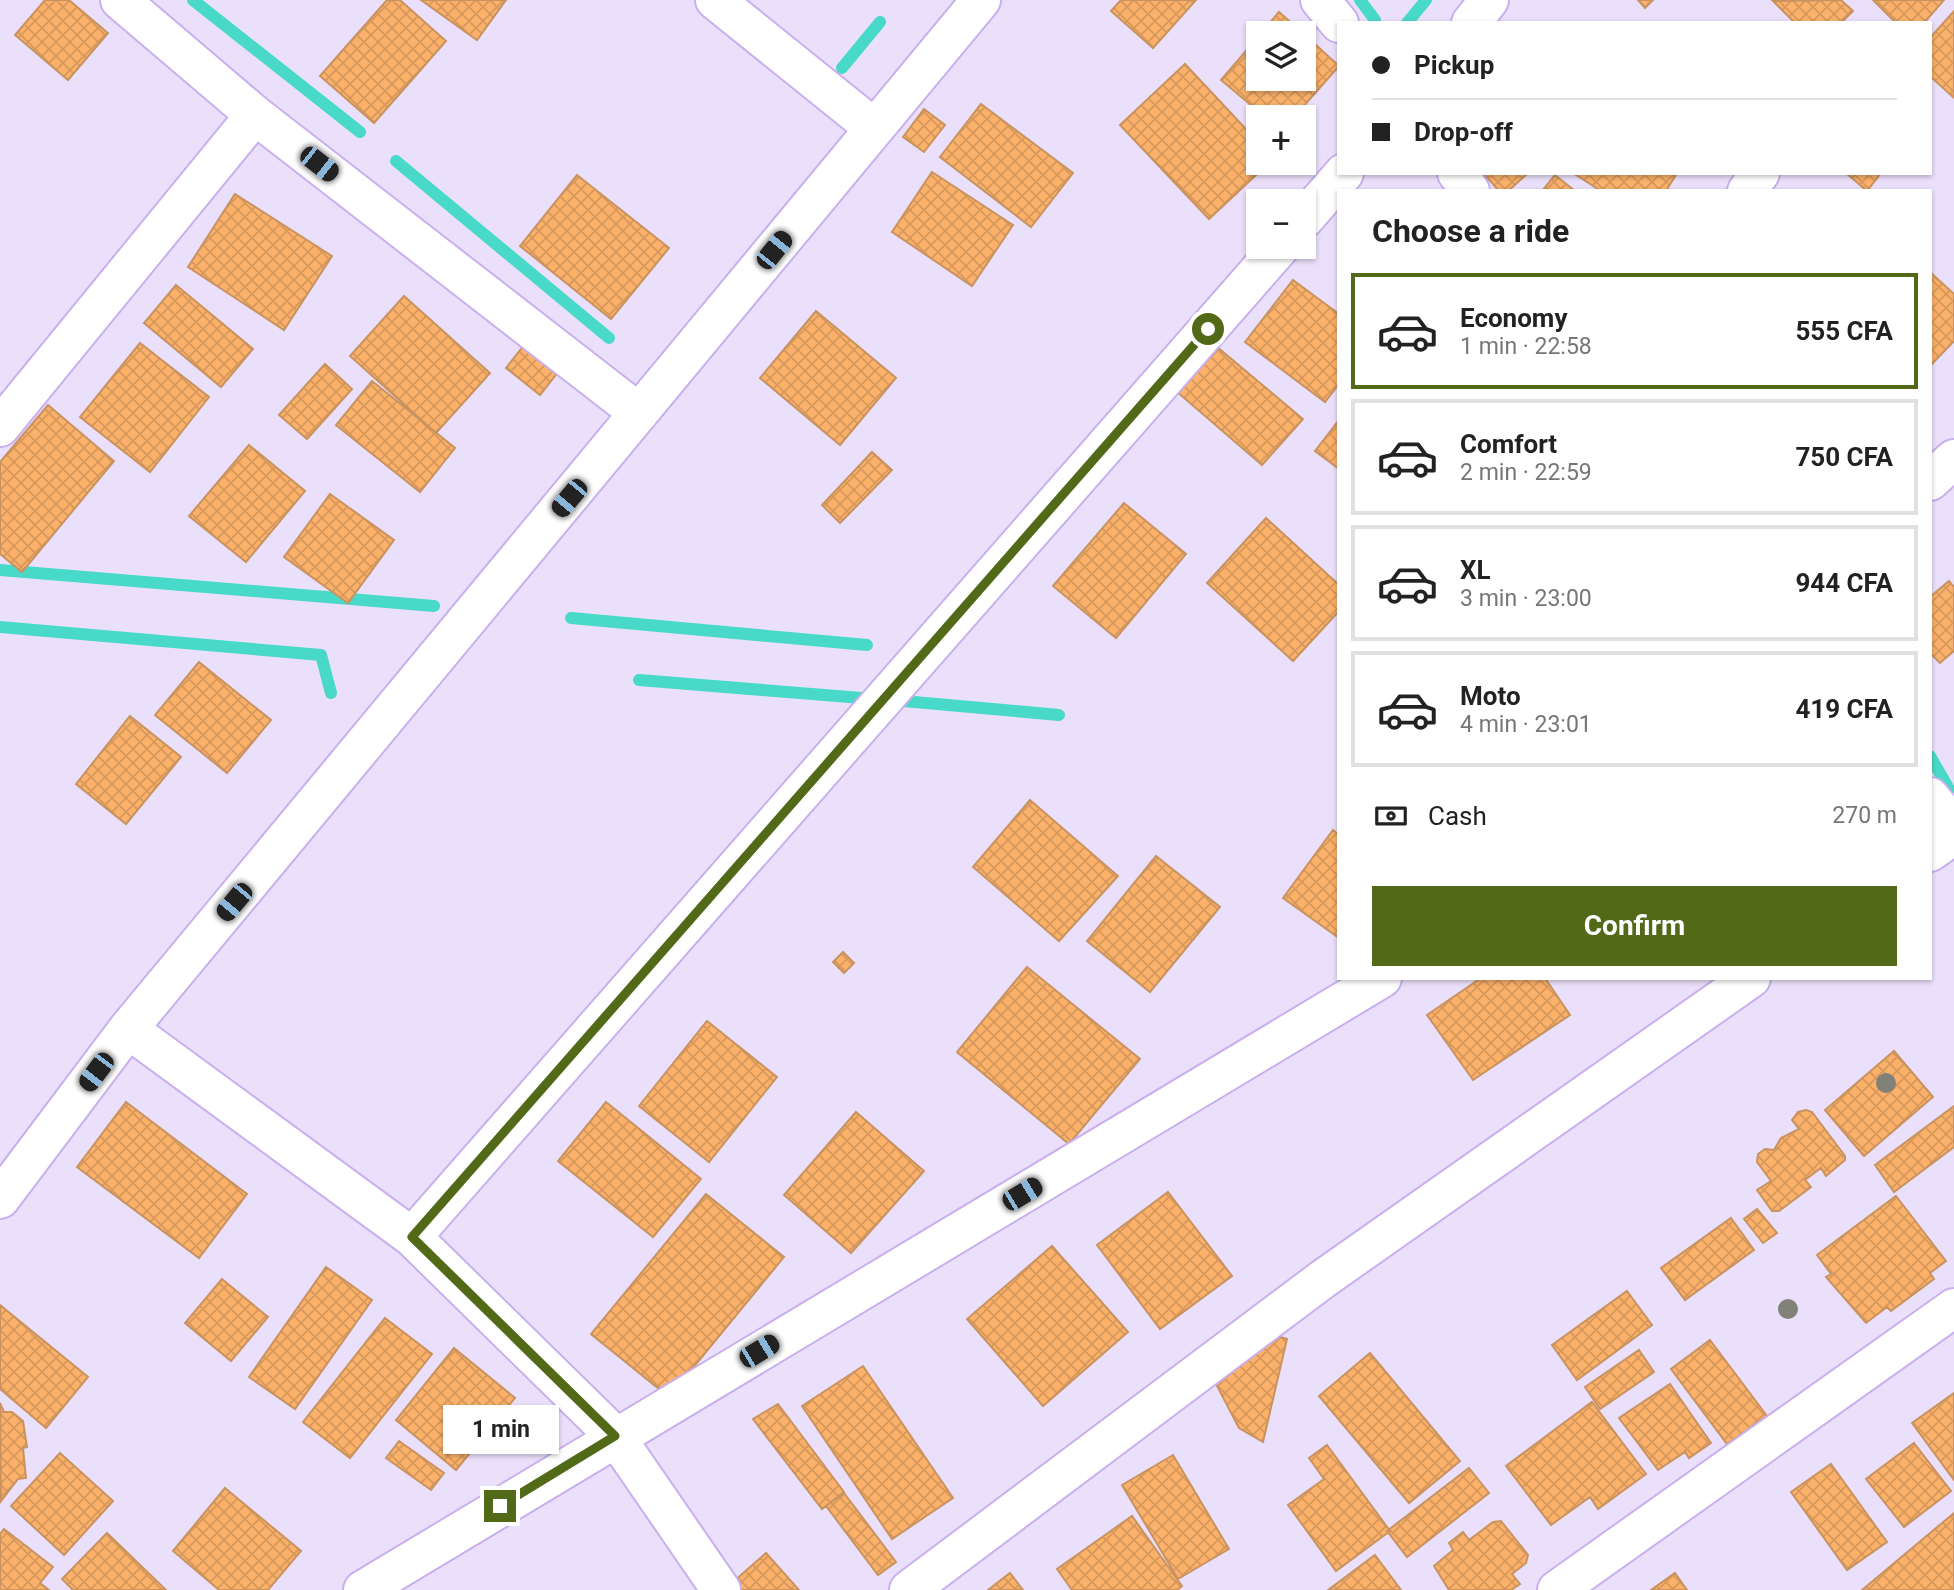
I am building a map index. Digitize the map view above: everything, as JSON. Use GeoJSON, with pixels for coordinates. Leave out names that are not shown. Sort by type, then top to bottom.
{"type":"FeatureCollection","features":[{"type":"Feature","properties":{"kind":"street"},"geometry":{"type":"LineString","coordinates":[[120,0],[255,115],[639,413]]}},
{"type":"Feature","properties":{"kind":"street"},"geometry":{"type":"LineString","coordinates":[[715,0],[874,128]]}},
{"type":"Feature","properties":{"kind":"street"},"geometry":{"type":"LineString","coordinates":[[0,1199],[128,1029],[981,0]]}},
{"type":"Feature","properties":{"kind":"street"},"geometry":{"type":"LineString","coordinates":[[1320,0],[1337,21]]}},
{"type":"Feature","properties":{"kind":"street"},"geometry":{"type":"LineString","coordinates":[[1473,21],[1489,0]]}},
{"type":"Feature","properties":{"kind":"street"},"geometry":{"type":"LineString","coordinates":[[0,427],[255,115]]}},
{"type":"Feature","properties":{"kind":"street"},"geometry":{"type":"LineString","coordinates":[[1316,205],[1342,175]]}},
{"type":"Feature","properties":{"kind":"street"},"geometry":{"type":"LineString","coordinates":[[1748,189],[1758,175]]}},
{"type":"Feature","properties":{"kind":"street"},"geometry":{"type":"LineString","coordinates":[[412,1237],[1269,259]]}},
{"type":"Feature","properties":{"kind":"street"},"geometry":{"type":"LineString","coordinates":[[1932,479],[1954,459]]}},
{"type":"Feature","properties":{"kind":"street"},"geometry":{"type":"LineString","coordinates":[[1932,800],[1954,827]]}},
{"type":"Feature","properties":{"kind":"street"},"geometry":{"type":"LineString","coordinates":[[1932,851],[1954,835]]}},
{"type":"Feature","properties":{"kind":"street"},"geometry":{"type":"LineString","coordinates":[[363,1590],[615,1436],[1379,980]]}},
{"type":"Feature","properties":{"kind":"street"},"geometry":{"type":"LineString","coordinates":[[909,1590],[1323,1279],[1748,980]]}},
{"type":"Feature","properties":{"kind":"street"},"geometry":{"type":"LineString","coordinates":[[128,1029],[412,1237],[615,1436],[722,1590]]}},
{"type":"Feature","properties":{"kind":"street"},"geometry":{"type":"LineString","coordinates":[[1557,1590],[1954,1308]]}},
{"type":"Feature","properties":{"kind":"building"},"geometry":{"type":"Polygon","coordinates":[[[45,0],[69,0],[108,33],[68,80],[15,35],[45,0]]]}},
{"type":"Feature","properties":{"kind":"building"},"geometry":{"type":"Polygon","coordinates":[[[387,0],[400,0],[446,41],[374,123],[320,76],[387,0]]]}},
{"type":"Feature","properties":{"kind":"building"},"geometry":{"type":"Polygon","coordinates":[[[421,0],[506,0],[477,40],[421,0]]]}},
{"type":"Feature","properties":{"kind":"building"},"geometry":{"type":"Polygon","coordinates":[[[1121,0],[1196,0],[1153,48],[1111,11],[1121,0]]]}},
{"type":"Feature","properties":{"kind":"building"},"geometry":{"type":"Polygon","coordinates":[[[1638,0],[1653,0],[1645,8],[1638,0]]]}},
{"type":"Feature","properties":{"kind":"building"},"geometry":{"type":"Polygon","coordinates":[[[1841,0],[1853,11],[1843,21],[1793,21],[1773,1],[1841,0]]]}},
{"type":"Feature","properties":{"kind":"building"},"geometry":{"type":"Polygon","coordinates":[[[1873,0],[1944,0],[1926,21],[1894,21],[1873,0]]]}},
{"type":"Feature","properties":{"kind":"building"},"geometry":{"type":"Polygon","coordinates":[[[1954,11],[1954,98],[1932,78],[1932,36],[1954,11]]]}},
{"type":"Feature","properties":{"kind":"building"},"geometry":{"type":"Polygon","coordinates":[[[1279,12],[1289,21],[1271,21],[1279,12]]]}},
{"type":"Feature","properties":{"kind":"building"},"geometry":{"type":"Polygon","coordinates":[[[1316,45],[1337,64],[1337,68],[1305,105],[1251,105],[1221,80],[1246,51],[1246,91],[1316,91],[1316,45]]]}},
{"type":"Feature","properties":{"kind":"building"},"geometry":{"type":"Polygon","coordinates":[[[1185,64],[1246,129],[1246,175],[1256,175],[1209,219],[1120,125],[1185,64]]]}},
{"type":"Feature","properties":{"kind":"building"},"geometry":{"type":"Polygon","coordinates":[[[981,104],[1073,173],[1031,227],[940,157],[981,104]]]}},
{"type":"Feature","properties":{"kind":"building"},"geometry":{"type":"Polygon","coordinates":[[[924,109],[945,125],[924,152],[903,137],[924,109]]]}},
{"type":"Feature","properties":{"kind":"building"},"geometry":{"type":"Polygon","coordinates":[[[932,172],[1013,225],[972,286],[892,232],[932,172]]]}},
{"type":"Feature","properties":{"kind":"building"},"geometry":{"type":"Polygon","coordinates":[[[577,175],[669,248],[611,319],[520,246],[577,175]]]}},
{"type":"Feature","properties":{"kind":"building"},"geometry":{"type":"Polygon","coordinates":[[[1485,175],[1526,175],[1510,189],[1497,189],[1485,175]]]}},
{"type":"Feature","properties":{"kind":"building"},"geometry":{"type":"Polygon","coordinates":[[[1555,175],[1572,189],[1544,189],[1555,175]]]}},
{"type":"Feature","properties":{"kind":"building"},"geometry":{"type":"Polygon","coordinates":[[[1576,175],[1676,175],[1667,189],[1598,189],[1576,175]]]}},
{"type":"Feature","properties":{"kind":"building"},"geometry":{"type":"Polygon","coordinates":[[[1848,175],[1879,175],[1869,189],[1865,189],[1848,175]]]}},
{"type":"Feature","properties":{"kind":"building"},"geometry":{"type":"Polygon","coordinates":[[[235,194],[332,256],[284,330],[188,267],[235,194]]]}},
{"type":"Feature","properties":{"kind":"building"},"geometry":{"type":"Polygon","coordinates":[[[1932,274],[1954,294],[1954,341],[1932,364],[1932,274]]]}},
{"type":"Feature","properties":{"kind":"building"},"geometry":{"type":"Polygon","coordinates":[[[1293,280],[1337,313],[1337,387],[1325,402],[1245,342],[1293,280]]]}},
{"type":"Feature","properties":{"kind":"building"},"geometry":{"type":"Polygon","coordinates":[[[176,285],[253,349],[221,387],[144,323],[176,285]]]}},
{"type":"Feature","properties":{"kind":"building"},"geometry":{"type":"Polygon","coordinates":[[[404,296],[490,373],[436,433],[350,356],[404,296]]]}},
{"type":"Feature","properties":{"kind":"building"},"geometry":{"type":"Polygon","coordinates":[[[816,311],[896,378],[840,445],[760,378],[816,311]]]}},
{"type":"Feature","properties":{"kind":"building"},"geometry":{"type":"Polygon","coordinates":[[[140,343],[209,397],[150,472],[80,417],[140,343]]]}},
{"type":"Feature","properties":{"kind":"building"},"geometry":{"type":"Polygon","coordinates":[[[525,344],[559,371],[540,395],[506,368],[525,344]]]}},
{"type":"Feature","properties":{"kind":"building"},"geometry":{"type":"Polygon","coordinates":[[[1216,346],[1303,419],[1262,465],[1176,391],[1216,346]]]}},
{"type":"Feature","properties":{"kind":"building"},"geometry":{"type":"Polygon","coordinates":[[[325,364],[352,389],[307,439],[279,415],[325,364]]]}},
{"type":"Feature","properties":{"kind":"building"},"geometry":{"type":"Polygon","coordinates":[[[372,381],[455,448],[420,492],[336,425],[372,381]]]}},
{"type":"Feature","properties":{"kind":"building"},"geometry":{"type":"Polygon","coordinates":[[[48,405],[114,461],[22,572],[0,554],[0,462],[48,405]]]}},
{"type":"Feature","properties":{"kind":"building"},"geometry":{"type":"Polygon","coordinates":[[[1337,423],[1337,468],[1315,451],[1337,423]]]}},
{"type":"Feature","properties":{"kind":"building"},"geometry":{"type":"Polygon","coordinates":[[[249,445],[305,491],[246,562],[189,516],[249,445]]]}},
{"type":"Feature","properties":{"kind":"building"},"geometry":{"type":"Polygon","coordinates":[[[872,452],[892,470],[840,523],[822,505],[872,452]]]}},
{"type":"Feature","properties":{"kind":"building"},"geometry":{"type":"Polygon","coordinates":[[[330,494],[394,540],[348,603],[284,557],[330,494]]]}},
{"type":"Feature","properties":{"kind":"building"},"geometry":{"type":"Polygon","coordinates":[[[1124,503],[1186,554],[1116,638],[1053,586],[1124,503]]]}},
{"type":"Feature","properties":{"kind":"building"},"geometry":{"type":"Polygon","coordinates":[[[1266,518],[1337,583],[1337,613],[1293,661],[1207,583],[1266,518]]]}},
{"type":"Feature","properties":{"kind":"building"},"geometry":{"type":"Polygon","coordinates":[[[1949,581],[1954,587],[1954,651],[1940,663],[1932,655],[1932,595],[1949,581]]]}},
{"type":"Feature","properties":{"kind":"building"},"geometry":{"type":"Polygon","coordinates":[[[199,662],[271,720],[227,773],[155,715],[199,662]]]}},
{"type":"Feature","properties":{"kind":"building"},"geometry":{"type":"Polygon","coordinates":[[[130,716],[181,757],[126,824],[76,784],[130,716]]]}},
{"type":"Feature","properties":{"kind":"building"},"geometry":{"type":"Polygon","coordinates":[[[1030,800],[1118,876],[1059,941],[973,867],[1030,800]]]}},
{"type":"Feature","properties":{"kind":"building"},"geometry":{"type":"Polygon","coordinates":[[[1333,830],[1337,833],[1337,937],[1283,898],[1333,830]]]}},
{"type":"Feature","properties":{"kind":"building"},"geometry":{"type":"Polygon","coordinates":[[[1156,856],[1220,907],[1150,992],[1087,941],[1156,856]]]}},
{"type":"Feature","properties":{"kind":"building"},"geometry":{"type":"Polygon","coordinates":[[[843,952],[854,963],[844,973],[833,962],[843,952]]]}},
{"type":"Feature","properties":{"kind":"building"},"geometry":{"type":"Polygon","coordinates":[[[1027,967],[1140,1059],[1069,1144],[957,1052],[1027,967]]]}},
{"type":"Feature","properties":{"kind":"building"},"geometry":{"type":"Polygon","coordinates":[[[1478,980],[1546,980],[1570,1015],[1473,1080],[1427,1015],[1478,980]]]}},
{"type":"Feature","properties":{"kind":"building"},"geometry":{"type":"Polygon","coordinates":[[[707,1021],[777,1077],[709,1162],[639,1106],[707,1021]]]}},
{"type":"Feature","properties":{"kind":"building"},"geometry":{"type":"Polygon","coordinates":[[[1894,1051],[1933,1097],[1864,1156],[1825,1110],[1894,1051]]]}},
{"type":"Feature","properties":{"kind":"building"},"geometry":{"type":"Polygon","coordinates":[[[126,1102],[247,1194],[199,1258],[77,1167],[126,1102]]]}},
{"type":"Feature","properties":{"kind":"building"},"geometry":{"type":"Polygon","coordinates":[[[606,1102],[701,1179],[653,1237],[558,1161],[606,1102]]]}},
{"type":"Feature","properties":{"kind":"building"},"geometry":{"type":"Polygon","coordinates":[[[1954,1106],[1954,1147],[1894,1192],[1875,1165],[1954,1106]]]}},
{"type":"Feature","properties":{"kind":"building"},"geometry":{"type":"Polygon","coordinates":[[[856,1112],[924,1171],[851,1253],[784,1195],[856,1112]]]}},
{"type":"Feature","properties":{"kind":"building"},"geometry":{"type":"Polygon","coordinates":[[[1798,1112],[1812,1112],[1845,1156],[1845,1160],[1826,1176],[1821,1168],[1805,1180],[1811,1187],[1779,1211],[1772,1211],[1757,1190],[1771,1181],[1757,1162],[1758,1154],[1765,1149],[1774,1150],[1781,1138],[1799,1129],[1792,1120],[1798,1112]]]}},
{"type":"Feature","properties":{"kind":"building"},"geometry":{"type":"Polygon","coordinates":[[[1168,1192],[1232,1276],[1160,1329],[1097,1245],[1168,1192]]]}},
{"type":"Feature","properties":{"kind":"building"},"geometry":{"type":"Polygon","coordinates":[[[706,1194],[784,1257],[669,1397],[591,1334],[706,1194]]]}},
{"type":"Feature","properties":{"kind":"building"},"geometry":{"type":"Polygon","coordinates":[[[1896,1196],[1946,1261],[1930,1273],[1934,1279],[1891,1311],[1887,1307],[1866,1323],[1826,1277],[1831,1274],[1817,1255],[1896,1196]]]}},
{"type":"Feature","properties":{"kind":"building"},"geometry":{"type":"Polygon","coordinates":[[[1757,1209],[1777,1233],[1763,1243],[1744,1219],[1757,1209]]]}},
{"type":"Feature","properties":{"kind":"building"},"geometry":{"type":"Polygon","coordinates":[[[1731,1218],[1754,1250],[1685,1300],[1661,1268],[1731,1218]]]}},
{"type":"Feature","properties":{"kind":"building"},"geometry":{"type":"Polygon","coordinates":[[[1052,1246],[1128,1332],[1043,1406],[967,1319],[1052,1246]]]}},
{"type":"Feature","properties":{"kind":"building"},"geometry":{"type":"Polygon","coordinates":[[[326,1267],[372,1300],[295,1409],[249,1377],[326,1267]]]}},
{"type":"Feature","properties":{"kind":"building"},"geometry":{"type":"Polygon","coordinates":[[[222,1279],[268,1317],[231,1361],[185,1323],[222,1279]]]}},
{"type":"Feature","properties":{"kind":"building"},"geometry":{"type":"Polygon","coordinates":[[[1627,1291],[1652,1325],[1577,1380],[1552,1345],[1627,1291]]]}},
{"type":"Feature","properties":{"kind":"building"},"geometry":{"type":"Polygon","coordinates":[[[0,1305],[88,1377],[46,1428],[0,1389],[0,1305]]]}},
{"type":"Feature","properties":{"kind":"building"},"geometry":{"type":"Polygon","coordinates":[[[385,1318],[432,1354],[350,1458],[303,1422],[385,1318]]]}},
{"type":"Feature","properties":{"kind":"building"},"geometry":{"type":"Polygon","coordinates":[[[1274,1335],[1287,1339],[1263,1442],[1239,1428],[1216,1384],[1274,1335]]]}},
{"type":"Feature","properties":{"kind":"building"},"geometry":{"type":"Polygon","coordinates":[[[1710,1340],[1767,1416],[1727,1444],[1671,1369],[1710,1340]]]}},
{"type":"Feature","properties":{"kind":"building"},"geometry":{"type":"Polygon","coordinates":[[[454,1348],[515,1398],[456,1470],[396,1420],[454,1348]]]}},
{"type":"Feature","properties":{"kind":"building"},"geometry":{"type":"Polygon","coordinates":[[[1639,1350],[1654,1372],[1600,1409],[1585,1387],[1639,1350]]]}},
{"type":"Feature","properties":{"kind":"building"},"geometry":{"type":"Polygon","coordinates":[[[1370,1353],[1460,1461],[1409,1503],[1319,1396],[1370,1353]]]}},
{"type":"Feature","properties":{"kind":"building"},"geometry":{"type":"Polygon","coordinates":[[[863,1366],[953,1498],[892,1539],[802,1406],[863,1366]]]}},
{"type":"Feature","properties":{"kind":"building"},"geometry":{"type":"Polygon","coordinates":[[[1670,1384],[1711,1443],[1689,1458],[1685,1452],[1658,1470],[1619,1418],[1670,1384]]]}},
{"type":"Feature","properties":{"kind":"building"},"geometry":{"type":"Polygon","coordinates":[[[1954,1393],[1954,1480],[1912,1423],[1954,1393]]]}},
{"type":"Feature","properties":{"kind":"building"},"geometry":{"type":"Polygon","coordinates":[[[1592,1402],[1646,1474],[1598,1509],[1590,1497],[1551,1525],[1506,1466],[1592,1402]]]}},
{"type":"Feature","properties":{"kind":"building"},"geometry":{"type":"Polygon","coordinates":[[[0,1403],[4,1412],[12,1412],[23,1421],[27,1447],[23,1448],[26,1478],[18,1479],[1,1501],[0,1403]]]}},
{"type":"Feature","properties":{"kind":"building"},"geometry":{"type":"Polygon","coordinates":[[[778,1404],[844,1492],[822,1509],[753,1419],[778,1404]]]}},
{"type":"Feature","properties":{"kind":"building"},"geometry":{"type":"Polygon","coordinates":[[[399,1441],[444,1473],[431,1490],[386,1458],[399,1441]]]}},
{"type":"Feature","properties":{"kind":"building"},"geometry":{"type":"Polygon","coordinates":[[[1914,1443],[1951,1491],[1904,1527],[1866,1479],[1914,1443]]]}},
{"type":"Feature","properties":{"kind":"building"},"geometry":{"type":"Polygon","coordinates":[[[1327,1445],[1390,1531],[1336,1571],[1288,1505],[1324,1479],[1309,1458],[1327,1445]]]}},
{"type":"Feature","properties":{"kind":"building"},"geometry":{"type":"Polygon","coordinates":[[[60,1453],[113,1501],[64,1555],[11,1506],[60,1453]]]}},
{"type":"Feature","properties":{"kind":"building"},"geometry":{"type":"Polygon","coordinates":[[[1173,1455],[1229,1549],[1178,1579],[1122,1485],[1173,1455]]]}},
{"type":"Feature","properties":{"kind":"building"},"geometry":{"type":"Polygon","coordinates":[[[1831,1464],[1887,1542],[1847,1570],[1791,1492],[1831,1464]]]}},
{"type":"Feature","properties":{"kind":"building"},"geometry":{"type":"Polygon","coordinates":[[[1469,1468],[1489,1493],[1407,1557],[1387,1531],[1469,1468]]]}},
{"type":"Feature","properties":{"kind":"building"},"geometry":{"type":"Polygon","coordinates":[[[225,1488],[301,1551],[268,1590],[219,1590],[173,1551],[225,1488]]]}},
{"type":"Feature","properties":{"kind":"building"},"geometry":{"type":"Polygon","coordinates":[[[844,1493],[896,1562],[878,1575],[826,1506],[844,1493]]]}},
{"type":"Feature","properties":{"kind":"building"},"geometry":{"type":"Polygon","coordinates":[[[1954,1513],[1954,1590],[1862,1590],[1954,1513]]]}},
{"type":"Feature","properties":{"kind":"building"},"geometry":{"type":"Polygon","coordinates":[[[1132,1516],[1182,1586],[1177,1590],[1072,1590],[1057,1569],[1132,1516]]]}},
{"type":"Feature","properties":{"kind":"building"},"geometry":{"type":"Polygon","coordinates":[[[1501,1521],[1528,1555],[1526,1563],[1512,1574],[1520,1584],[1511,1590],[1449,1590],[1434,1566],[1453,1550],[1449,1543],[1463,1532],[1469,1540],[1493,1522],[1501,1521]]]}},
{"type":"Feature","properties":{"kind":"building"},"geometry":{"type":"Polygon","coordinates":[[[4,1529],[53,1567],[40,1583],[49,1590],[0,1590],[0,1534],[4,1529]]]}},
{"type":"Feature","properties":{"kind":"building"},"geometry":{"type":"Polygon","coordinates":[[[107,1533],[166,1590],[73,1590],[62,1579],[107,1533]]]}},
{"type":"Feature","properties":{"kind":"building"},"geometry":{"type":"Polygon","coordinates":[[[766,1553],[799,1590],[742,1590],[734,1581],[766,1553]]]}},
{"type":"Feature","properties":{"kind":"building"},"geometry":{"type":"Polygon","coordinates":[[[1375,1555],[1401,1590],[1328,1590],[1375,1555]]]}},
{"type":"Feature","properties":{"kind":"building"},"geometry":{"type":"Polygon","coordinates":[[[1010,1573],[1023,1590],[988,1590],[1010,1573]]]}},
{"type":"Feature","properties":{"kind":"building"},"geometry":{"type":"Polygon","coordinates":[[[1675,1573],[1687,1590],[1651,1590],[1675,1573]]]}},
{"type":"Feature","properties":{"kind":"waterway"},"geometry":{"type":"LineString","coordinates":[[193,0],[360,132]]}},
{"type":"Feature","properties":{"kind":"waterway"},"geometry":{"type":"LineString","coordinates":[[1360,0],[1375,20]]}},
{"type":"Feature","properties":{"kind":"waterway"},"geometry":{"type":"LineString","coordinates":[[1409,21],[1426,0]]}},
{"type":"Feature","properties":{"kind":"waterway"},"geometry":{"type":"LineString","coordinates":[[842,68],[880,22]]}},
{"type":"Feature","properties":{"kind":"waterway"},"geometry":{"type":"LineString","coordinates":[[396,161],[609,338]]}},
{"type":"Feature","properties":{"kind":"waterway"},"geometry":{"type":"LineString","coordinates":[[0,570],[434,606]]}},
{"type":"Feature","properties":{"kind":"waterway"},"geometry":{"type":"LineString","coordinates":[[571,618],[867,645]]}},
{"type":"Feature","properties":{"kind":"waterway"},"geometry":{"type":"LineString","coordinates":[[0,627],[321,655],[331,693]]}},
{"type":"Feature","properties":{"kind":"waterway"},"geometry":{"type":"LineString","coordinates":[[639,680],[874,699]]}},
{"type":"Feature","properties":{"kind":"waterway"},"geometry":{"type":"LineString","coordinates":[[892,700],[1059,715]]}},
{"type":"Feature","properties":{"kind":"waterway"},"geometry":{"type":"LineString","coordinates":[[1932,759],[1949,789]]}},
{"type":"Feature","properties":{"kind":"route"},"geometry":{"type":"LineString","coordinates":[[500,1506],[615,1436],[412,1237],[1208,329]]}}]}
